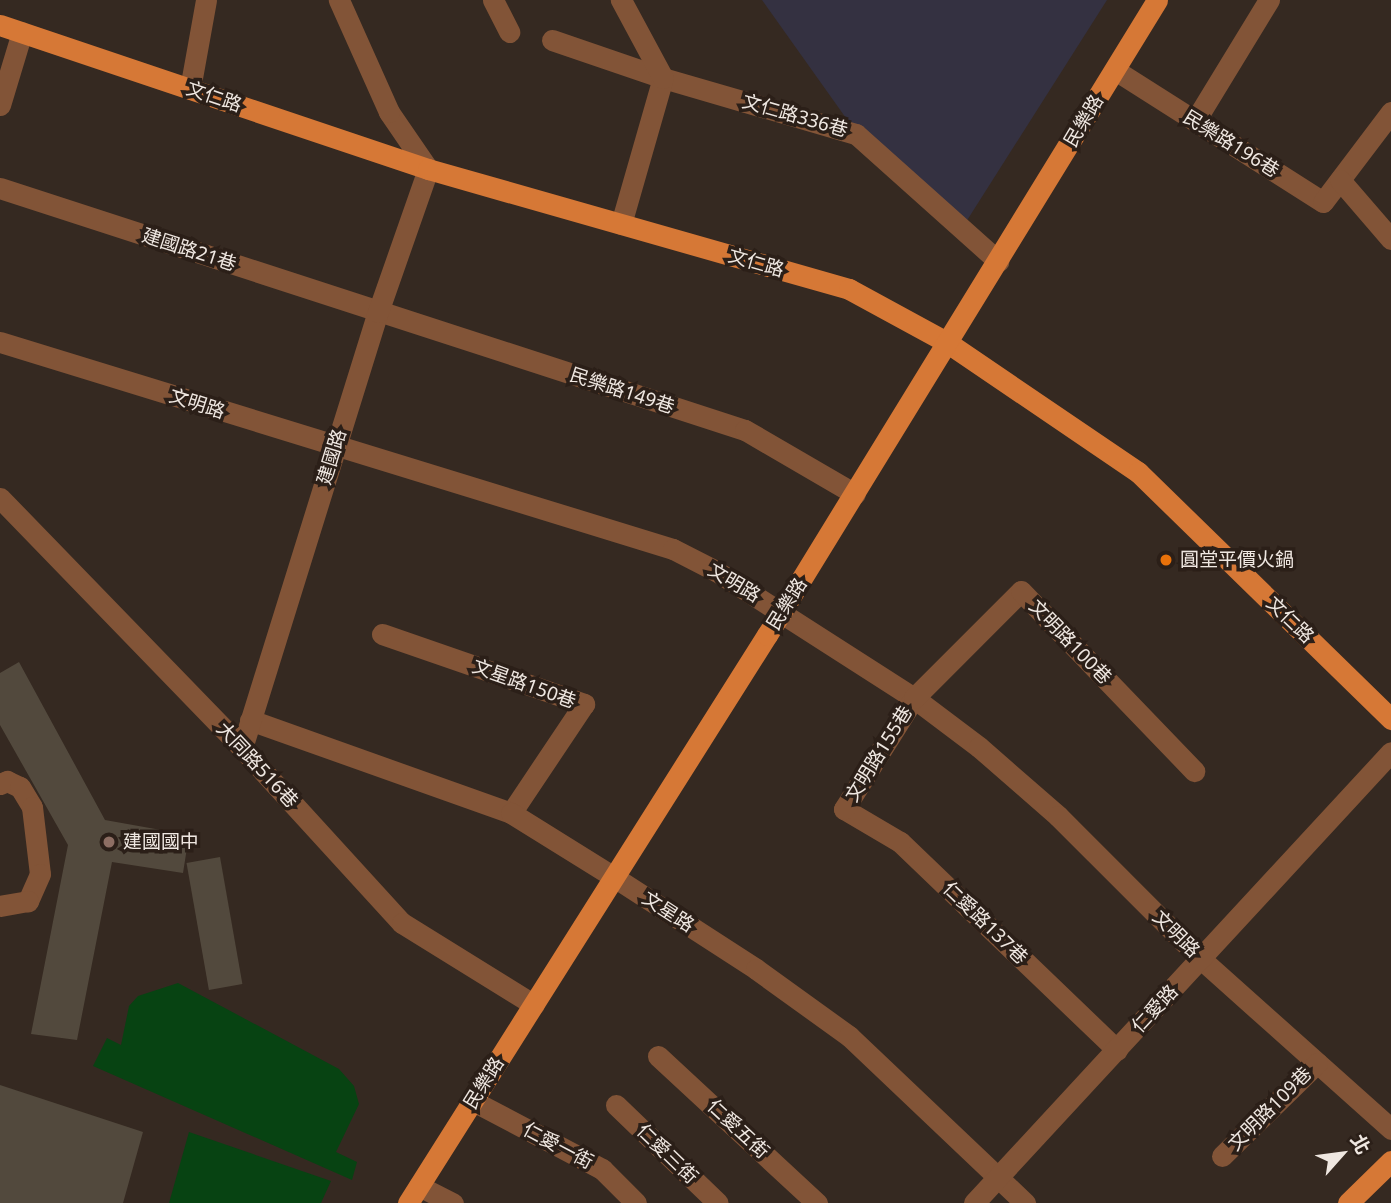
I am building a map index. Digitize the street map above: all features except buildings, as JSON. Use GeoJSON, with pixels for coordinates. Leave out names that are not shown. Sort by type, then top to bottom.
{"type":"FeatureCollection","features":[{"type":"Feature","properties":{"kind":"main road","name":"民樂路"},"geometry":{"type":"LineString","coordinates":[[413,1194],[782,612],[1157,0]]}},
{"type":"Feature","properties":{"kind":"main road","name":"文仁路"},"geometry":{"type":"LineString","coordinates":[[0,25],[428,169],[849,289],[948,343],[1138,472],[1391,719]]}},
{"type":"Feature","properties":{"kind":"main road"},"geometry":{"type":"LineString","coordinates":[[1348,1203],[1391,1161]]}},
{"type":"Feature","properties":{"kind":"street"},"geometry":{"type":"LineString","coordinates":[[190,89],[206,0]]}},
{"type":"Feature","properties":{"kind":"street"},"geometry":{"type":"LineString","coordinates":[[339,0],[389,112],[428,169]]}},
{"type":"Feature","properties":{"kind":"street"},"geometry":{"type":"LineString","coordinates":[[493,0],[509,32]]}},
{"type":"Feature","properties":{"kind":"street"},"geometry":{"type":"LineString","coordinates":[[621,0],[663,78],[621,224]]}},
{"type":"Feature","properties":{"kind":"street"},"geometry":{"type":"LineString","coordinates":[[1195,121],[1269,0]]}},
{"type":"Feature","properties":{"kind":"street"},"geometry":{"type":"LineString","coordinates":[[0,105],[22,32]]}},
{"type":"Feature","properties":{"kind":"street","name":"文仁路336巷"},"geometry":{"type":"LineString","coordinates":[[552,40],[663,78],[856,134],[998,261]]}},
{"type":"Feature","properties":{"kind":"street","name":"民樂路196巷"},"geometry":{"type":"LineString","coordinates":[[1115,70],[1323,202],[1391,112]]}},
{"type":"Feature","properties":{"kind":"street","name":"建國路"},"geometry":{"type":"LineString","coordinates":[[242,748],[378,312],[428,169]]}},
{"type":"Feature","properties":{"kind":"street"},"geometry":{"type":"LineString","coordinates":[[1340,180],[1391,239]]}},
{"type":"Feature","properties":{"kind":"street","name":"建國路21巷"},"geometry":{"type":"LineString","coordinates":[[0,188],[378,312]]}},
{"type":"Feature","properties":{"kind":"street","name":"民樂路149巷"},"geometry":{"type":"LineString","coordinates":[[378,312],[745,430],[855,494]]}},
{"type":"Feature","properties":{"kind":"street","name":"文明路"},"geometry":{"type":"LineString","coordinates":[[0,342],[335,448],[673,549],[782,612],[914,698],[979,747],[1058,816],[1201,959],[1391,1129]]}},
{"type":"Feature","properties":{"kind":"street","name":"大同路516巷"},"geometry":{"type":"LineString","coordinates":[[0,498],[242,748],[402,923],[534,1005]]}},
{"type":"Feature","properties":{"kind":"street","name":"文明路100巷"},"geometry":{"type":"LineString","coordinates":[[914,698],[1021,591],[1194,771]]}},
{"type":"Feature","properties":{"kind":"street","name":"文星路150巷"},"geometry":{"type":"LineString","coordinates":[[382,634],[584,704],[511,813]]}},
{"type":"Feature","properties":{"kind":"street","name":"文明路155巷"},"geometry":{"type":"LineString","coordinates":[[844,809],[914,698]]}},
{"type":"Feature","properties":{"kind":"street","name":"文星路"},"geometry":{"type":"LineString","coordinates":[[250,720],[511,813],[614,877],[849,1036],[1026,1203]]}},
{"type":"Feature","properties":{"kind":"street","name":"仁愛路"},"geometry":{"type":"LineString","coordinates":[[974,1203],[1391,752]]}},
{"type":"Feature","properties":{"kind":"street"},"geometry":{"type":"LineString","coordinates":[[0,784],[7,781],[20,787],[32,807],[40,874],[29,901],[0,906]]}},
{"type":"Feature","properties":{"kind":"street","name":"仁愛路137巷"},"geometry":{"type":"LineString","coordinates":[[844,809],[900,842],[1117,1050]]}},
{"type":"Feature","properties":{"kind":"street","name":"仁愛五街"},"geometry":{"type":"LineString","coordinates":[[658,1056],[817,1203]]}},
{"type":"Feature","properties":{"kind":"street","name":"文明路109巷"},"geometry":{"type":"LineString","coordinates":[[1222,1156],[1317,1063]]}},
{"type":"Feature","properties":{"kind":"street","name":"仁愛一街"},"geometry":{"type":"LineString","coordinates":[[473,1101],[602,1169],[636,1203]]}},
{"type":"Feature","properties":{"kind":"street","name":"仁愛三街"},"geometry":{"type":"LineString","coordinates":[[616,1105],[718,1203]]}},
{"type":"Feature","properties":{"kind":"street"},"geometry":{"type":"LineString","coordinates":[[413,1194],[453,1203]]}},
{"type":"Feature","properties":{"kind":"shaded area"},"geometry":{"type":"Polygon","coordinates":[[[762,0],[1107,0],[959,233],[858,135],[762,0]]]}},
{"type":"Feature","properties":{"kind":"green space"},"geometry":{"type":"Polygon","coordinates":[[[178,983],[339,1069],[354,1086],[359,1104],[336,1152],[357,1162],[352,1180],[93,1066],[107,1038],[121,1045],[129,1006],[138,996],[178,983]]]}},
{"type":"Feature","properties":{"kind":"green space"},"geometry":{"type":"Polygon","coordinates":[[[189,1132],[331,1181],[321,1203],[169,1203],[189,1132]]]}},
{"type":"Feature","properties":{"kind":"place","name":"圓堂平價火鍋"},"geometry":{"type":"Point","coordinates":[1166,560]}},
{"type":"Feature","properties":{"kind":"place","name":"建國國中"},"geometry":{"type":"Point","coordinates":[109,842]}}]}
